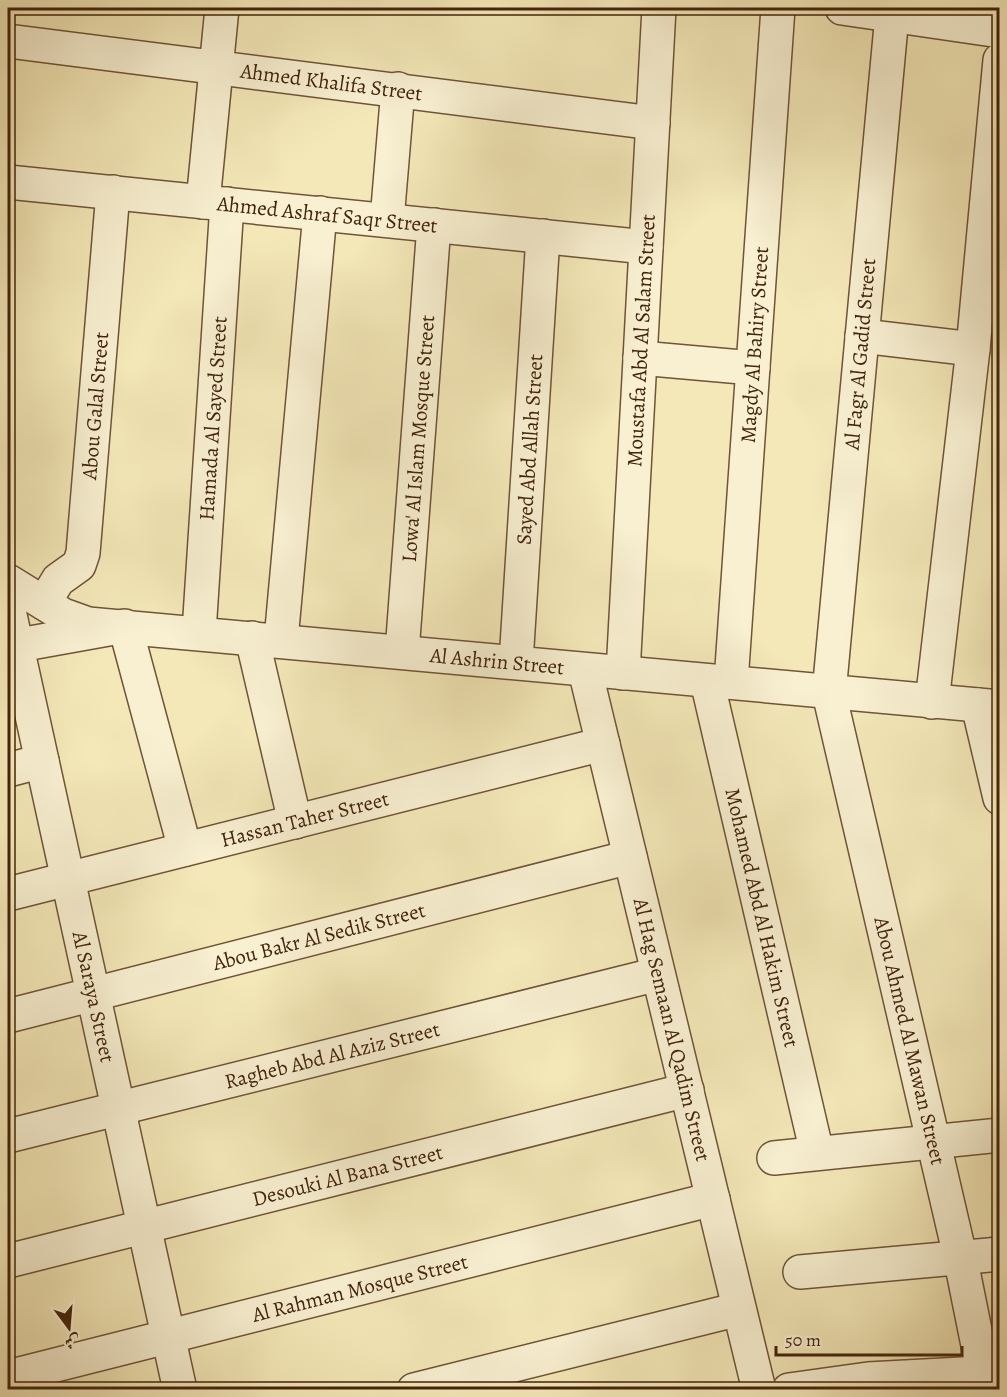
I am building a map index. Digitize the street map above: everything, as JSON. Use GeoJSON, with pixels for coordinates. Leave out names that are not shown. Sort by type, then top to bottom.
{"type":"FeatureCollection","features":[{"type":"Feature","properties":{"kind":"street","name":"Hamada Al Sayed Street"},"geometry":{"type":"LineString","coordinates":[[199,632],[215,203],[216,68],[222,8]]}},
{"type":"Feature","properties":{"kind":"street","name":"Moustafa Abd Al Salam Street"},"geometry":{"type":"LineString","coordinates":[[623,673],[659,8]]}},
{"type":"Feature","properties":{"kind":"street","name":"Magdy Al Bahiry Street"},"geometry":{"type":"LineString","coordinates":[[719,682],[753,368],[778,8]]}},
{"type":"Feature","properties":{"kind":"street"},"geometry":{"type":"LineString","coordinates":[[842,8],[912,14],[999,31]]}},
{"type":"Feature","properties":{"kind":"street","name":"Al Fagr Al Gadid Street"},"geometry":{"type":"LineString","coordinates":[[829,693],[862,336],[912,14]]}},
{"type":"Feature","properties":{"kind":"street","name":"Ahmed Khalifa Street"},"geometry":{"type":"LineString","coordinates":[[8,41],[653,123]]}},
{"type":"Feature","properties":{"kind":"street"},"geometry":{"type":"LineString","coordinates":[[932,702],[973,349],[999,60]]}},
{"type":"Feature","properties":{"kind":"street"},"geometry":{"type":"LineString","coordinates":[[387,220],[398,89]]}},
{"type":"Feature","properties":{"kind":"street","name":"Ahmed Ashraf Saqr Street"},"geometry":{"type":"LineString","coordinates":[[8,182],[646,247]]}},
{"type":"Feature","properties":{"kind":"street","name":"Abou Galal Street"},"geometry":{"type":"LineString","coordinates":[[44,603],[57,580],[79,565],[83,553],[113,192]]}},
{"type":"Feature","properties":{"kind":"street"},"geometry":{"type":"LineString","coordinates":[[295,822],[266,639],[320,213]]}},
{"type":"Feature","properties":{"kind":"street","name":"Lowa' Al Islam Mosque Street"},"geometry":{"type":"LineString","coordinates":[[402,652],[434,225]]}},
{"type":"Feature","properties":{"kind":"street","name":"Sayed Abd Allah Street"},"geometry":{"type":"LineString","coordinates":[[516,663],[543,236]]}},
{"type":"Feature","properties":{"kind":"street"},"geometry":{"type":"LineString","coordinates":[[862,336],[973,349]]}},
{"type":"Feature","properties":{"kind":"street"},"geometry":{"type":"LineString","coordinates":[[640,358],[753,368]]}},
{"type":"Feature","properties":{"kind":"street","name":"Al Ashrin Street"},"geometry":{"type":"LineString","coordinates":[[8,581],[63,615],[88,624],[199,632],[829,693],[989,706]]}},
{"type":"Feature","properties":{"kind":"street","name":"Al Saraya Street"},"geometry":{"type":"LineString","coordinates":[[8,606],[12,646],[42,761],[180,1389]]}},
{"type":"Feature","properties":{"kind":"street"},"geometry":{"type":"LineString","coordinates":[[12,646],[125,626],[185,849]]}},
{"type":"Feature","properties":{"kind":"street","name":"Al Hag Semaan Al Qadim Street"},"geometry":{"type":"LineString","coordinates":[[585,670],[759,1389]]}},
{"type":"Feature","properties":{"kind":"street","name":"Mohamed Abd Al Hakim Street"},"geometry":{"type":"LineString","coordinates":[[719,682],[817,1153]]}},
{"type":"Feature","properties":{"kind":"street","name":"Abou Ahmed Al Mawan Street"},"geometry":{"type":"LineString","coordinates":[[829,693],[932,1141],[990,1378]]}},
{"type":"Feature","properties":{"kind":"street"},"geometry":{"type":"LineString","coordinates":[[989,706],[999,798]]}},
{"type":"Feature","properties":{"kind":"street","name":"Hassan Taher Street"},"geometry":{"type":"LineString","coordinates":[[8,894],[603,744]]}},
{"type":"Feature","properties":{"kind":"street"},"geometry":{"type":"LineString","coordinates":[[8,770],[42,761]]}},
{"type":"Feature","properties":{"kind":"street","name":"Abou Bakr Al Sedik Street"},"geometry":{"type":"LineString","coordinates":[[8,1016],[630,857]]}},
{"type":"Feature","properties":{"kind":"street","name":"Ragheb Abd Al Aziz Street"},"geometry":{"type":"LineString","coordinates":[[8,1136],[658,974]]}},
{"type":"Feature","properties":{"kind":"street","name":"Desouki Al Bana Street"},"geometry":{"type":"LineString","coordinates":[[8,1262],[687,1090]]}},
{"type":"Feature","properties":{"kind":"street"},"geometry":{"type":"LineString","coordinates":[[774,1158],[999,1135]]}},
{"type":"Feature","properties":{"kind":"street","name":"Al Rahman Mosque Street"},"geometry":{"type":"LineString","coordinates":[[8,1377],[713,1199]]}},
{"type":"Feature","properties":{"kind":"street"},"geometry":{"type":"LineString","coordinates":[[800,1272],[999,1254]]}},
{"type":"Feature","properties":{"kind":"street"},"geometry":{"type":"LineString","coordinates":[[414,1389],[739,1309]]}},
{"type":"Feature","properties":{"kind":"street"},"geometry":{"type":"LineString","coordinates":[[789,1389],[868,1379],[990,1378]]}}]}
